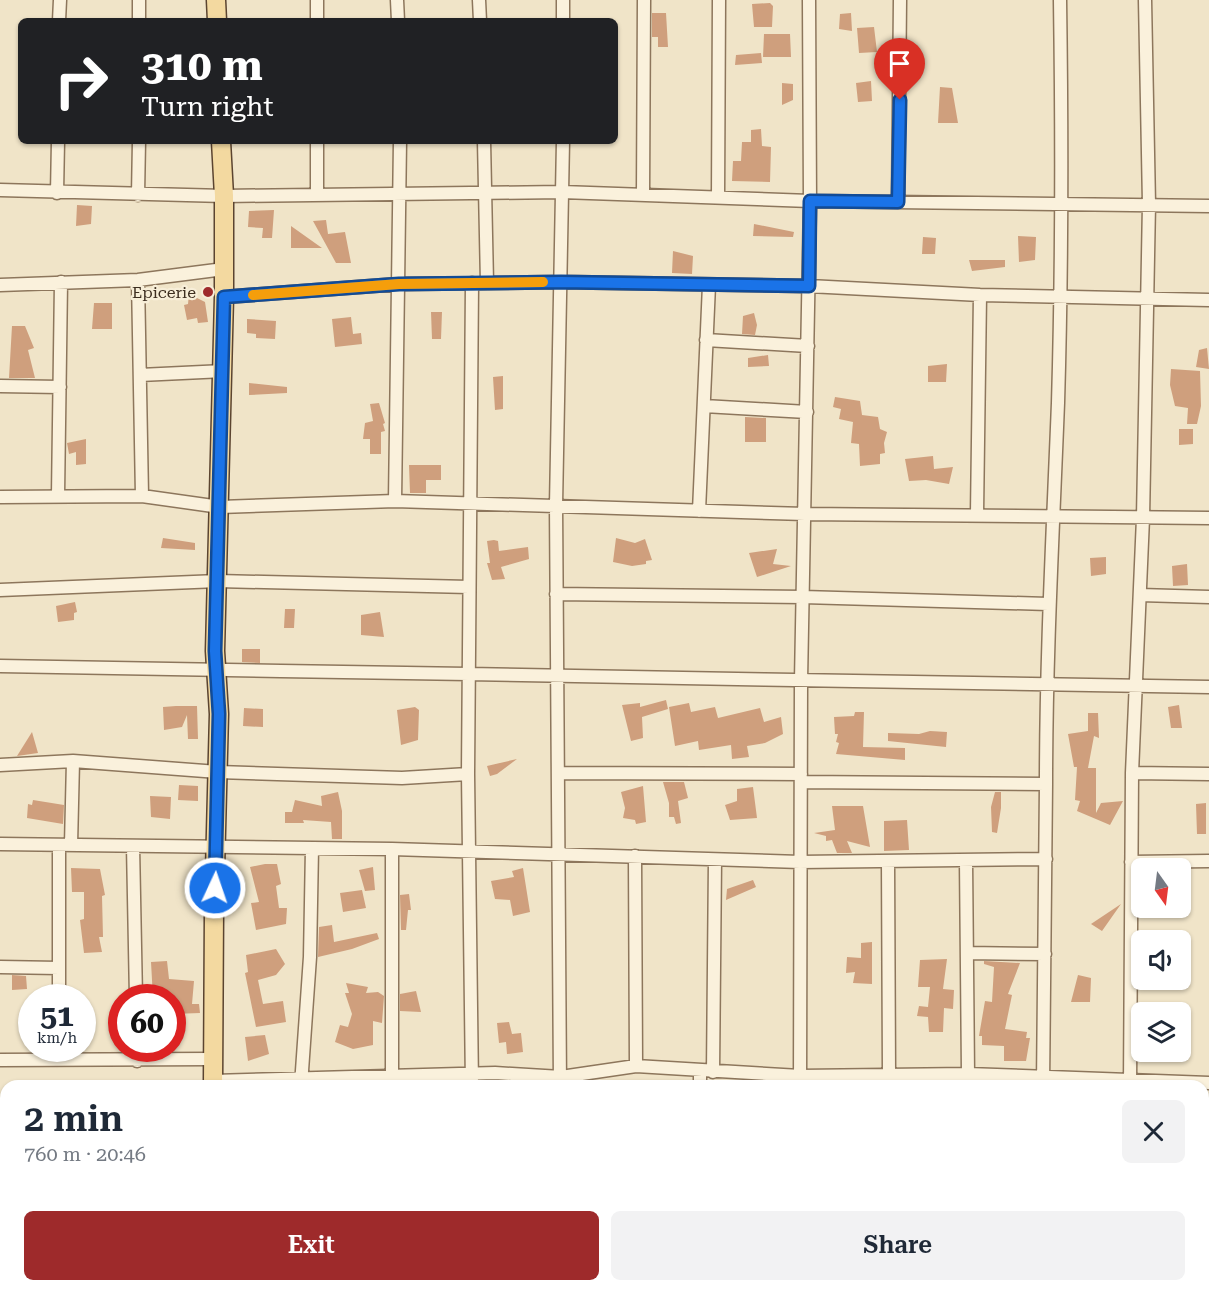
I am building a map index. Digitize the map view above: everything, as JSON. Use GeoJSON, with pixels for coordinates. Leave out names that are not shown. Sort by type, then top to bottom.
{"type":"FeatureCollection","features":[{"type":"Feature","properties":{"kind":"main road"},"geometry":{"type":"LineString","coordinates":[[216,0],[217,18]]}},
{"type":"Feature","properties":{"kind":"main road"},"geometry":{"type":"LineString","coordinates":[[213,1080],[211,1059],[218,772],[218,581],[224,370],[224,196],[220,144]]}},
{"type":"Feature","properties":{"kind":"street"},"geometry":{"type":"LineString","coordinates":[[59,18],[60,0]]}},
{"type":"Feature","properties":{"kind":"street"},"geometry":{"type":"LineString","coordinates":[[139,18],[140,0]]}},
{"type":"Feature","properties":{"kind":"street"},"geometry":{"type":"LineString","coordinates":[[317,0],[317,18]]}},
{"type":"Feature","properties":{"kind":"street"},"geometry":{"type":"LineString","coordinates":[[397,0],[398,18]]}},
{"type":"Feature","properties":{"kind":"street"},"geometry":{"type":"LineString","coordinates":[[479,0],[480,18]]}},
{"type":"Feature","properties":{"kind":"street"},"geometry":{"type":"LineString","coordinates":[[563,0],[563,18]]}},
{"type":"Feature","properties":{"kind":"street"},"geometry":{"type":"LineString","coordinates":[[643,194],[644,0]]}},
{"type":"Feature","properties":{"kind":"street"},"geometry":{"type":"LineString","coordinates":[[718,197],[719,0]]}},
{"type":"Feature","properties":{"kind":"street"},"geometry":{"type":"LineString","coordinates":[[800,1080],[801,681],[810,201],[809,0]]}},
{"type":"Feature","properties":{"kind":"street"},"geometry":{"type":"LineString","coordinates":[[898,202],[900,0]]}},
{"type":"Feature","properties":{"kind":"street"},"geometry":{"type":"LineString","coordinates":[[1043,1080],[1046,954],[1046,686],[1063,204],[1060,0]]}},
{"type":"Feature","properties":{"kind":"street"},"geometry":{"type":"LineString","coordinates":[[1131,858],[1132,773],[1138,686],[1143,518],[1149,204],[1145,0]]}},
{"type":"Feature","properties":{"kind":"street"},"geometry":{"type":"LineString","coordinates":[[57,193],[58,144]]}},
{"type":"Feature","properties":{"kind":"street"},"geometry":{"type":"LineString","coordinates":[[138,195],[139,144]]}},
{"type":"Feature","properties":{"kind":"street"},"geometry":{"type":"LineString","coordinates":[[317,144],[317,195]]}},
{"type":"Feature","properties":{"kind":"street"},"geometry":{"type":"LineString","coordinates":[[395,501],[400,144]]}},
{"type":"Feature","properties":{"kind":"street"},"geometry":{"type":"LineString","coordinates":[[484,144],[487,283]]}},
{"type":"Feature","properties":{"kind":"street"},"geometry":{"type":"LineString","coordinates":[[560,1080],[556,506],[562,144]]}},
{"type":"Feature","properties":{"kind":"street"},"geometry":{"type":"LineString","coordinates":[[0,190],[224,196],[562,192],[810,201],[1209,206]]}},
{"type":"Feature","properties":{"kind":"street"},"geometry":{"type":"LineString","coordinates":[[0,285],[138,280],[224,269]]}},
{"type":"Feature","properties":{"kind":"street"},"geometry":{"type":"LineString","coordinates":[[138,280],[142,496]]}},
{"type":"Feature","properties":{"kind":"street"},"geometry":{"type":"LineString","coordinates":[[58,495],[61,282]]}},
{"type":"Feature","properties":{"kind":"street"},"geometry":{"type":"LineString","coordinates":[[224,297],[399,284],[561,282],[809,286],[980,295],[1209,300]]}},
{"type":"Feature","properties":{"kind":"street"},"geometry":{"type":"LineString","coordinates":[[337,1080],[392,1077],[472,1080],[468,586],[471,503],[472,283]]}},
{"type":"Feature","properties":{"kind":"street"},"geometry":{"type":"LineString","coordinates":[[699,510],[709,285]]}},
{"type":"Feature","properties":{"kind":"street"},"geometry":{"type":"LineString","coordinates":[[977,514],[980,295]]}},
{"type":"Feature","properties":{"kind":"street"},"geometry":{"type":"LineString","coordinates":[[706,340],[808,346]]}},
{"type":"Feature","properties":{"kind":"street"},"geometry":{"type":"LineString","coordinates":[[140,375],[224,370]]}},
{"type":"Feature","properties":{"kind":"street"},"geometry":{"type":"LineString","coordinates":[[0,386],[60,387]]}},
{"type":"Feature","properties":{"kind":"street"},"geometry":{"type":"LineString","coordinates":[[704,406],[807,412]]}},
{"type":"Feature","properties":{"kind":"street"},"geometry":{"type":"LineString","coordinates":[[0,497],[142,496],[220,507],[395,501],[805,514],[1209,518]]}},
{"type":"Feature","properties":{"kind":"street"},"geometry":{"type":"LineString","coordinates":[[0,590],[218,581],[468,586]]}},
{"type":"Feature","properties":{"kind":"street"},"geometry":{"type":"LineString","coordinates":[[556,594],[803,597],[1048,604]]}},
{"type":"Feature","properties":{"kind":"street"},"geometry":{"type":"LineString","coordinates":[[1140,595],[1209,597]]}},
{"type":"Feature","properties":{"kind":"street"},"geometry":{"type":"LineString","coordinates":[[0,666],[217,672],[469,674],[1046,686],[1209,687]]}},
{"type":"Feature","properties":{"kind":"street"},"geometry":{"type":"LineString","coordinates":[[0,765],[73,761],[218,772],[402,778],[468,774]]}},
{"type":"Feature","properties":{"kind":"street"},"geometry":{"type":"LineString","coordinates":[[59,984],[65,845],[73,761]]}},
{"type":"Feature","properties":{"kind":"street"},"geometry":{"type":"LineString","coordinates":[[558,773],[1046,784]]}},
{"type":"Feature","properties":{"kind":"street"},"geometry":{"type":"LineString","coordinates":[[1132,773],[1209,774]]}},
{"type":"Feature","properties":{"kind":"street"},"geometry":{"type":"LineString","coordinates":[[0,844],[392,849],[800,862],[1046,859]]}},
{"type":"Feature","properties":{"kind":"street"},"geometry":{"type":"LineString","coordinates":[[133,846],[136,984]]}},
{"type":"Feature","properties":{"kind":"street"},"geometry":{"type":"LineString","coordinates":[[301,1080],[310,957],[312,848]]}},
{"type":"Feature","properties":{"kind":"street"},"geometry":{"type":"LineString","coordinates":[[392,849],[392,1077]]}},
{"type":"Feature","properties":{"kind":"street"},"geometry":{"type":"LineString","coordinates":[[636,856],[636,1066]]}},
{"type":"Feature","properties":{"kind":"street"},"geometry":{"type":"LineString","coordinates":[[713,1072],[716,860]]}},
{"type":"Feature","properties":{"kind":"street"},"geometry":{"type":"LineString","coordinates":[[888,861],[889,1074]]}},
{"type":"Feature","properties":{"kind":"street"},"geometry":{"type":"LineString","coordinates":[[966,861],[968,1074]]}},
{"type":"Feature","properties":{"kind":"street"},"geometry":{"type":"LineString","coordinates":[[1191,861],[1209,861]]}},
{"type":"Feature","properties":{"kind":"street"},"geometry":{"type":"LineString","coordinates":[[1130,1080],[1131,862]]}},
{"type":"Feature","properties":{"kind":"street"},"geometry":{"type":"LineString","coordinates":[[967,953],[1046,954]]}},
{"type":"Feature","properties":{"kind":"street"},"geometry":{"type":"LineString","coordinates":[[0,967],[59,968]]}},
{"type":"Feature","properties":{"kind":"street"},"geometry":{"type":"LineString","coordinates":[[0,1060],[18,1058]]}},
{"type":"Feature","properties":{"kind":"street"},"geometry":{"type":"LineString","coordinates":[[186,1058],[211,1059]]}},
{"type":"Feature","properties":{"kind":"street"},"geometry":{"type":"LineString","coordinates":[[565,1080],[636,1066],[790,1080]]}},
{"type":"Feature","properties":{"kind":"street"},"geometry":{"type":"LineString","coordinates":[[700,1071],[700,1080]]}},
{"type":"Feature","properties":{"kind":"street"},"geometry":{"type":"LineString","coordinates":[[813,1080],[889,1074],[910,1080],[968,1074],[1032,1080]]}},
{"type":"Feature","properties":{"kind":"building"},"geometry":{"type":"Polygon","coordinates":[[[770,3],[773,6],[772,27],[754,27],[752,4],[770,3]]]}},
{"type":"Feature","properties":{"kind":"building"},"geometry":{"type":"Polygon","coordinates":[[[652,13],[666,13],[668,47],[658,47],[658,37],[652,37],[652,13]]]}},
{"type":"Feature","properties":{"kind":"building"},"geometry":{"type":"Polygon","coordinates":[[[851,13],[852,31],[839,29],[840,14],[851,13]]]}},
{"type":"Feature","properties":{"kind":"building"},"geometry":{"type":"Polygon","coordinates":[[[874,27],[877,52],[859,53],[857,28],[874,27]]]}},
{"type":"Feature","properties":{"kind":"building"},"geometry":{"type":"Polygon","coordinates":[[[764,34],[790,34],[791,57],[763,57],[764,34]]]}},
{"type":"Feature","properties":{"kind":"building"},"geometry":{"type":"Polygon","coordinates":[[[761,53],[762,63],[735,65],[736,55],[761,53]]]}},
{"type":"Feature","properties":{"kind":"building"},"geometry":{"type":"Polygon","coordinates":[[[871,81],[872,101],[858,102],[856,83],[871,81]]]}},
{"type":"Feature","properties":{"kind":"building"},"geometry":{"type":"Polygon","coordinates":[[[782,83],[793,84],[793,100],[782,105],[782,83]]]}},
{"type":"Feature","properties":{"kind":"building"},"geometry":{"type":"Polygon","coordinates":[[[940,87],[952,88],[958,123],[938,123],[940,87]]]}},
{"type":"Feature","properties":{"kind":"building"},"geometry":{"type":"Polygon","coordinates":[[[761,129],[762,146],[771,147],[770,182],[732,181],[733,161],[741,161],[742,142],[751,142],[751,130],[761,129]]]}},
{"type":"Feature","properties":{"kind":"building"},"geometry":{"type":"Polygon","coordinates":[[[77,205],[92,206],[91,224],[76,226],[77,205]]]}},
{"type":"Feature","properties":{"kind":"building"},"geometry":{"type":"Polygon","coordinates":[[[274,210],[272,238],[262,238],[263,228],[248,227],[249,211],[274,210]]]}},
{"type":"Feature","properties":{"kind":"building"},"geometry":{"type":"Polygon","coordinates":[[[326,220],[328,234],[345,232],[351,263],[336,263],[313,221],[326,220]]]}},
{"type":"Feature","properties":{"kind":"building"},"geometry":{"type":"Polygon","coordinates":[[[754,224],[794,232],[793,237],[753,236],[754,224]]]}},
{"type":"Feature","properties":{"kind":"building"},"geometry":{"type":"Polygon","coordinates":[[[291,226],[322,248],[291,248],[291,226]]]}},
{"type":"Feature","properties":{"kind":"building"},"geometry":{"type":"Polygon","coordinates":[[[1018,236],[1036,237],[1035,260],[1019,262],[1018,236]]]}},
{"type":"Feature","properties":{"kind":"building"},"geometry":{"type":"Polygon","coordinates":[[[923,237],[936,238],[935,254],[922,254],[923,237]]]}},
{"type":"Feature","properties":{"kind":"building"},"geometry":{"type":"Polygon","coordinates":[[[673,251],[693,256],[692,274],[672,273],[673,251]]]}},
{"type":"Feature","properties":{"kind":"building"},"geometry":{"type":"Polygon","coordinates":[[[969,260],[1005,260],[1005,267],[972,271],[969,260]]]}},
{"type":"Feature","properties":{"kind":"building"},"geometry":{"type":"Polygon","coordinates":[[[189,294],[205,302],[208,322],[198,323],[197,318],[187,320],[184,305],[188,304],[189,294]]]}},
{"type":"Feature","properties":{"kind":"building"},"geometry":{"type":"Polygon","coordinates":[[[94,303],[112,303],[112,329],[92,329],[94,303]]]}},
{"type":"Feature","properties":{"kind":"building"},"geometry":{"type":"Polygon","coordinates":[[[431,312],[442,312],[441,339],[432,339],[431,312]]]}},
{"type":"Feature","properties":{"kind":"building"},"geometry":{"type":"Polygon","coordinates":[[[754,313],[757,325],[755,335],[742,334],[743,316],[754,313]]]}},
{"type":"Feature","properties":{"kind":"building"},"geometry":{"type":"Polygon","coordinates":[[[351,317],[353,334],[361,333],[362,344],[335,347],[332,319],[351,317]]]}},
{"type":"Feature","properties":{"kind":"building"},"geometry":{"type":"Polygon","coordinates":[[[247,319],[276,321],[275,339],[256,338],[256,334],[247,333],[247,319]]]}},
{"type":"Feature","properties":{"kind":"building"},"geometry":{"type":"Polygon","coordinates":[[[12,326],[25,326],[34,348],[28,350],[35,378],[9,378],[12,326]]]}},
{"type":"Feature","properties":{"kind":"building"},"geometry":{"type":"Polygon","coordinates":[[[1207,348],[1209,369],[1196,367],[1199,350],[1207,348]]]}},
{"type":"Feature","properties":{"kind":"building"},"geometry":{"type":"Polygon","coordinates":[[[768,355],[769,366],[748,367],[748,358],[768,355]]]}},
{"type":"Feature","properties":{"kind":"building"},"geometry":{"type":"Polygon","coordinates":[[[947,364],[946,382],[928,382],[928,366],[947,364]]]}},
{"type":"Feature","properties":{"kind":"building"},"geometry":{"type":"Polygon","coordinates":[[[1171,369],[1200,371],[1201,406],[1197,424],[1187,424],[1188,408],[1175,406],[1170,385],[1171,369]]]}},
{"type":"Feature","properties":{"kind":"building"},"geometry":{"type":"Polygon","coordinates":[[[503,376],[503,409],[495,410],[493,377],[503,376]]]}},
{"type":"Feature","properties":{"kind":"building"},"geometry":{"type":"Polygon","coordinates":[[[249,383],[287,387],[287,393],[249,395],[249,383]]]}},
{"type":"Feature","properties":{"kind":"building"},"geometry":{"type":"Polygon","coordinates":[[[835,397],[860,401],[862,415],[878,417],[880,429],[887,432],[884,443],[885,453],[880,454],[880,464],[860,466],[859,444],[851,443],[853,422],[839,419],[841,409],[833,407],[835,397]]]}},
{"type":"Feature","properties":{"kind":"building"},"geometry":{"type":"Polygon","coordinates":[[[379,403],[385,423],[383,424],[385,431],[381,432],[381,454],[370,454],[370,439],[363,439],[365,423],[373,421],[370,404],[379,403]]]}},
{"type":"Feature","properties":{"kind":"building"},"geometry":{"type":"Polygon","coordinates":[[[745,417],[766,418],[766,442],[745,442],[745,417]]]}},
{"type":"Feature","properties":{"kind":"building"},"geometry":{"type":"Polygon","coordinates":[[[1179,429],[1193,429],[1193,444],[1179,445],[1179,429]]]}},
{"type":"Feature","properties":{"kind":"building"},"geometry":{"type":"Polygon","coordinates":[[[86,439],[86,464],[76,465],[76,452],[69,454],[67,443],[86,439]]]}},
{"type":"Feature","properties":{"kind":"building"},"geometry":{"type":"Polygon","coordinates":[[[933,456],[934,469],[953,467],[949,484],[926,480],[909,481],[905,459],[933,456]]]}},
{"type":"Feature","properties":{"kind":"building"},"geometry":{"type":"Polygon","coordinates":[[[409,465],[441,465],[441,480],[426,480],[426,493],[410,493],[409,465]]]}},
{"type":"Feature","properties":{"kind":"building"},"geometry":{"type":"Polygon","coordinates":[[[163,538],[195,543],[195,550],[161,548],[163,538]]]}},
{"type":"Feature","properties":{"kind":"building"},"geometry":{"type":"Polygon","coordinates":[[[616,538],[635,543],[645,539],[652,560],[646,561],[646,564],[632,566],[613,562],[616,538]]]}},
{"type":"Feature","properties":{"kind":"building"},"geometry":{"type":"Polygon","coordinates":[[[487,541],[498,541],[499,551],[528,547],[529,559],[501,567],[505,579],[492,580],[487,563],[490,563],[487,541]]]}},
{"type":"Feature","properties":{"kind":"building"},"geometry":{"type":"Polygon","coordinates":[[[777,549],[773,564],[791,566],[757,577],[749,553],[777,549]]]}},
{"type":"Feature","properties":{"kind":"building"},"geometry":{"type":"Polygon","coordinates":[[[1106,557],[1106,574],[1091,576],[1090,558],[1106,557]]]}},
{"type":"Feature","properties":{"kind":"building"},"geometry":{"type":"Polygon","coordinates":[[[1187,564],[1188,585],[1173,586],[1172,566],[1187,564]]]}},
{"type":"Feature","properties":{"kind":"building"},"geometry":{"type":"Polygon","coordinates":[[[75,602],[77,612],[74,613],[74,620],[58,622],[56,606],[75,602]]]}},
{"type":"Feature","properties":{"kind":"building"},"geometry":{"type":"Polygon","coordinates":[[[285,609],[295,609],[294,628],[284,628],[285,609]]]}},
{"type":"Feature","properties":{"kind":"building"},"geometry":{"type":"Polygon","coordinates":[[[380,612],[384,637],[361,635],[361,615],[380,612]]]}},
{"type":"Feature","properties":{"kind":"building"},"geometry":{"type":"Polygon","coordinates":[[[242,649],[260,649],[260,663],[242,662],[242,649]]]}},
{"type":"Feature","properties":{"kind":"building"},"geometry":{"type":"Polygon","coordinates":[[[666,700],[668,709],[642,717],[643,738],[631,741],[622,705],[640,703],[640,707],[666,700]]]}},
{"type":"Feature","properties":{"kind":"building"},"geometry":{"type":"Polygon","coordinates":[[[689,703],[691,712],[715,707],[718,718],[760,708],[764,722],[781,717],[783,734],[765,743],[747,746],[749,757],[732,759],[731,745],[699,750],[698,741],[675,746],[669,707],[689,703]]]}},
{"type":"Feature","properties":{"kind":"building"},"geometry":{"type":"Polygon","coordinates":[[[1179,705],[1182,728],[1171,728],[1168,707],[1179,705]]]}},
{"type":"Feature","properties":{"kind":"building"},"geometry":{"type":"Polygon","coordinates":[[[197,706],[198,739],[188,739],[187,715],[182,727],[164,730],[163,707],[197,706]]]}},
{"type":"Feature","properties":{"kind":"building"},"geometry":{"type":"Polygon","coordinates":[[[415,707],[419,710],[418,740],[401,745],[397,710],[415,707]]]}},
{"type":"Feature","properties":{"kind":"building"},"geometry":{"type":"Polygon","coordinates":[[[244,708],[263,709],[263,727],[243,726],[244,708]]]}},
{"type":"Feature","properties":{"kind":"building"},"geometry":{"type":"Polygon","coordinates":[[[855,712],[864,712],[863,747],[905,748],[905,760],[836,754],[839,743],[836,742],[838,734],[835,734],[834,717],[854,716],[855,712]]]}},
{"type":"Feature","properties":{"kind":"building"},"geometry":{"type":"Polygon","coordinates":[[[1088,713],[1098,713],[1099,738],[1094,736],[1088,768],[1096,768],[1096,813],[1101,803],[1123,801],[1110,825],[1077,811],[1080,801],[1075,800],[1077,767],[1074,767],[1068,734],[1088,731],[1088,713]]]}},
{"type":"Feature","properties":{"kind":"building"},"geometry":{"type":"Polygon","coordinates":[[[930,731],[947,732],[946,747],[888,741],[888,733],[919,734],[930,731]]]}},
{"type":"Feature","properties":{"kind":"building"},"geometry":{"type":"Polygon","coordinates":[[[32,732],[38,753],[17,756],[32,732]]]}},
{"type":"Feature","properties":{"kind":"building"},"geometry":{"type":"Polygon","coordinates":[[[517,759],[497,774],[490,776],[487,766],[517,759]]]}},
{"type":"Feature","properties":{"kind":"building"},"geometry":{"type":"Polygon","coordinates":[[[663,782],[684,782],[688,798],[678,801],[681,823],[676,824],[674,817],[669,817],[669,803],[663,782]]]}},
{"type":"Feature","properties":{"kind":"building"},"geometry":{"type":"Polygon","coordinates":[[[179,785],[198,786],[198,801],[178,800],[179,785]]]}},
{"type":"Feature","properties":{"kind":"building"},"geometry":{"type":"Polygon","coordinates":[[[643,786],[646,822],[636,824],[635,820],[623,818],[625,808],[621,792],[643,786]]]}},
{"type":"Feature","properties":{"kind":"building"},"geometry":{"type":"Polygon","coordinates":[[[753,787],[757,818],[730,820],[725,805],[737,801],[737,789],[753,787]]]}},
{"type":"Feature","properties":{"kind":"building"},"geometry":{"type":"Polygon","coordinates":[[[338,792],[342,811],[342,839],[332,839],[331,822],[303,820],[304,823],[285,823],[285,812],[292,812],[295,800],[322,806],[321,796],[338,792]]]}},
{"type":"Feature","properties":{"kind":"building"},"geometry":{"type":"Polygon","coordinates":[[[995,792],[1001,792],[997,833],[992,832],[991,807],[995,792]]]}},
{"type":"Feature","properties":{"kind":"building"},"geometry":{"type":"Polygon","coordinates":[[[150,796],[171,797],[170,819],[151,817],[150,796]]]}},
{"type":"Feature","properties":{"kind":"building"},"geometry":{"type":"Polygon","coordinates":[[[33,800],[64,805],[63,824],[27,818],[28,804],[32,805],[33,800]]]}},
{"type":"Feature","properties":{"kind":"building"},"geometry":{"type":"Polygon","coordinates":[[[1206,803],[1206,834],[1197,834],[1196,804],[1206,803]]]}},
{"type":"Feature","properties":{"kind":"building"},"geometry":{"type":"Polygon","coordinates":[[[832,806],[863,806],[870,847],[847,841],[852,853],[837,853],[832,840],[826,841],[826,836],[814,833],[835,830],[832,806]]]}},
{"type":"Feature","properties":{"kind":"building"},"geometry":{"type":"Polygon","coordinates":[[[907,820],[909,850],[884,851],[884,821],[907,820]]]}},
{"type":"Feature","properties":{"kind":"building"},"geometry":{"type":"Polygon","coordinates":[[[277,864],[281,884],[276,886],[279,908],[287,908],[286,924],[256,930],[251,903],[259,902],[250,867],[277,864]]]}},
{"type":"Feature","properties":{"kind":"building"},"geometry":{"type":"Polygon","coordinates":[[[373,867],[375,890],[365,891],[359,870],[373,867]]]}},
{"type":"Feature","properties":{"kind":"building"},"geometry":{"type":"Polygon","coordinates":[[[71,868],[100,869],[105,895],[102,896],[103,937],[99,937],[102,952],[84,953],[80,920],[84,919],[84,892],[72,892],[71,868]]]}},
{"type":"Feature","properties":{"kind":"building"},"geometry":{"type":"Polygon","coordinates":[[[523,868],[530,912],[513,916],[510,900],[495,899],[491,881],[514,877],[512,871],[523,868]]]}},
{"type":"Feature","properties":{"kind":"building"},"geometry":{"type":"Polygon","coordinates":[[[753,880],[756,887],[726,900],[727,889],[753,880]]]}},
{"type":"Feature","properties":{"kind":"building"},"geometry":{"type":"Polygon","coordinates":[[[362,890],[366,908],[343,912],[340,893],[362,890]]]}},
{"type":"Feature","properties":{"kind":"building"},"geometry":{"type":"Polygon","coordinates":[[[409,894],[411,910],[408,910],[406,930],[401,930],[400,895],[409,894]]]}},
{"type":"Feature","properties":{"kind":"building"},"geometry":{"type":"Polygon","coordinates":[[[1121,904],[1102,931],[1091,924],[1121,904]]]}},
{"type":"Feature","properties":{"kind":"building"},"geometry":{"type":"Polygon","coordinates":[[[332,925],[334,942],[377,933],[379,939],[352,949],[318,957],[319,927],[332,925]]]}},
{"type":"Feature","properties":{"kind":"building"},"geometry":{"type":"Polygon","coordinates":[[[872,942],[872,984],[853,983],[855,972],[846,973],[847,957],[861,958],[861,943],[872,942]]]}},
{"type":"Feature","properties":{"kind":"building"},"geometry":{"type":"Polygon","coordinates":[[[276,949],[285,964],[276,975],[258,980],[263,1004],[283,1001],[286,1022],[256,1027],[245,973],[248,972],[246,955],[276,949]]]}},
{"type":"Feature","properties":{"kind":"building"},"geometry":{"type":"Polygon","coordinates":[[[947,959],[943,989],[954,990],[953,1009],[944,1008],[943,1032],[929,1032],[928,1017],[917,1016],[919,1006],[928,1007],[930,987],[918,987],[920,960],[947,959]]]}},
{"type":"Feature","properties":{"kind":"building"},"geometry":{"type":"Polygon","coordinates":[[[167,961],[169,979],[194,981],[192,1004],[199,1004],[200,1013],[186,1014],[186,984],[152,984],[151,962],[167,961]]]}},
{"type":"Feature","properties":{"kind":"building"},"geometry":{"type":"Polygon","coordinates":[[[984,961],[1020,963],[1008,994],[1012,995],[1005,1029],[1027,1032],[1026,1038],[1030,1038],[1026,1061],[1004,1061],[1004,1046],[982,1045],[982,1036],[979,1036],[985,1001],[992,1002],[994,967],[984,964],[984,961]]]}},
{"type":"Feature","properties":{"kind":"building"},"geometry":{"type":"Polygon","coordinates":[[[12,975],[26,976],[27,984],[18,984],[18,990],[12,990],[12,975]]]}},
{"type":"Feature","properties":{"kind":"building"},"geometry":{"type":"Polygon","coordinates":[[[1078,975],[1091,978],[1090,1002],[1071,1002],[1078,975]]]}},
{"type":"Feature","properties":{"kind":"building"},"geometry":{"type":"Polygon","coordinates":[[[346,983],[368,987],[366,993],[378,992],[384,996],[382,1023],[373,1021],[373,1045],[353,1049],[335,1042],[340,1025],[348,1027],[352,1014],[345,993],[349,993],[346,983]]]}},
{"type":"Feature","properties":{"kind":"building"},"geometry":{"type":"Polygon","coordinates":[[[416,991],[421,1012],[400,1011],[400,994],[416,991]]]}},
{"type":"Feature","properties":{"kind":"building"},"geometry":{"type":"Polygon","coordinates":[[[509,1022],[512,1034],[521,1033],[523,1052],[507,1054],[506,1042],[499,1043],[497,1023],[509,1022]]]}},
{"type":"Feature","properties":{"kind":"building"},"geometry":{"type":"Polygon","coordinates":[[[265,1035],[269,1054],[248,1061],[245,1037],[265,1035]]]}},
{"type":"Feature","properties":{"kind":"slow traffic"},"geometry":{"type":"LineString","coordinates":[[253,295],[399,284],[543,282]]}},
{"type":"Feature","properties":{"kind":"place","name":"Epicerie"},"geometry":{"type":"Point","coordinates":[208,292]}},
{"type":"Feature","properties":{"kind":"route"},"geometry":{"type":"LineString","coordinates":[[215,888],[219,714],[215,651],[224,370],[224,297],[399,284],[561,282],[809,286],[810,201],[898,202],[900,100]]}}]}
